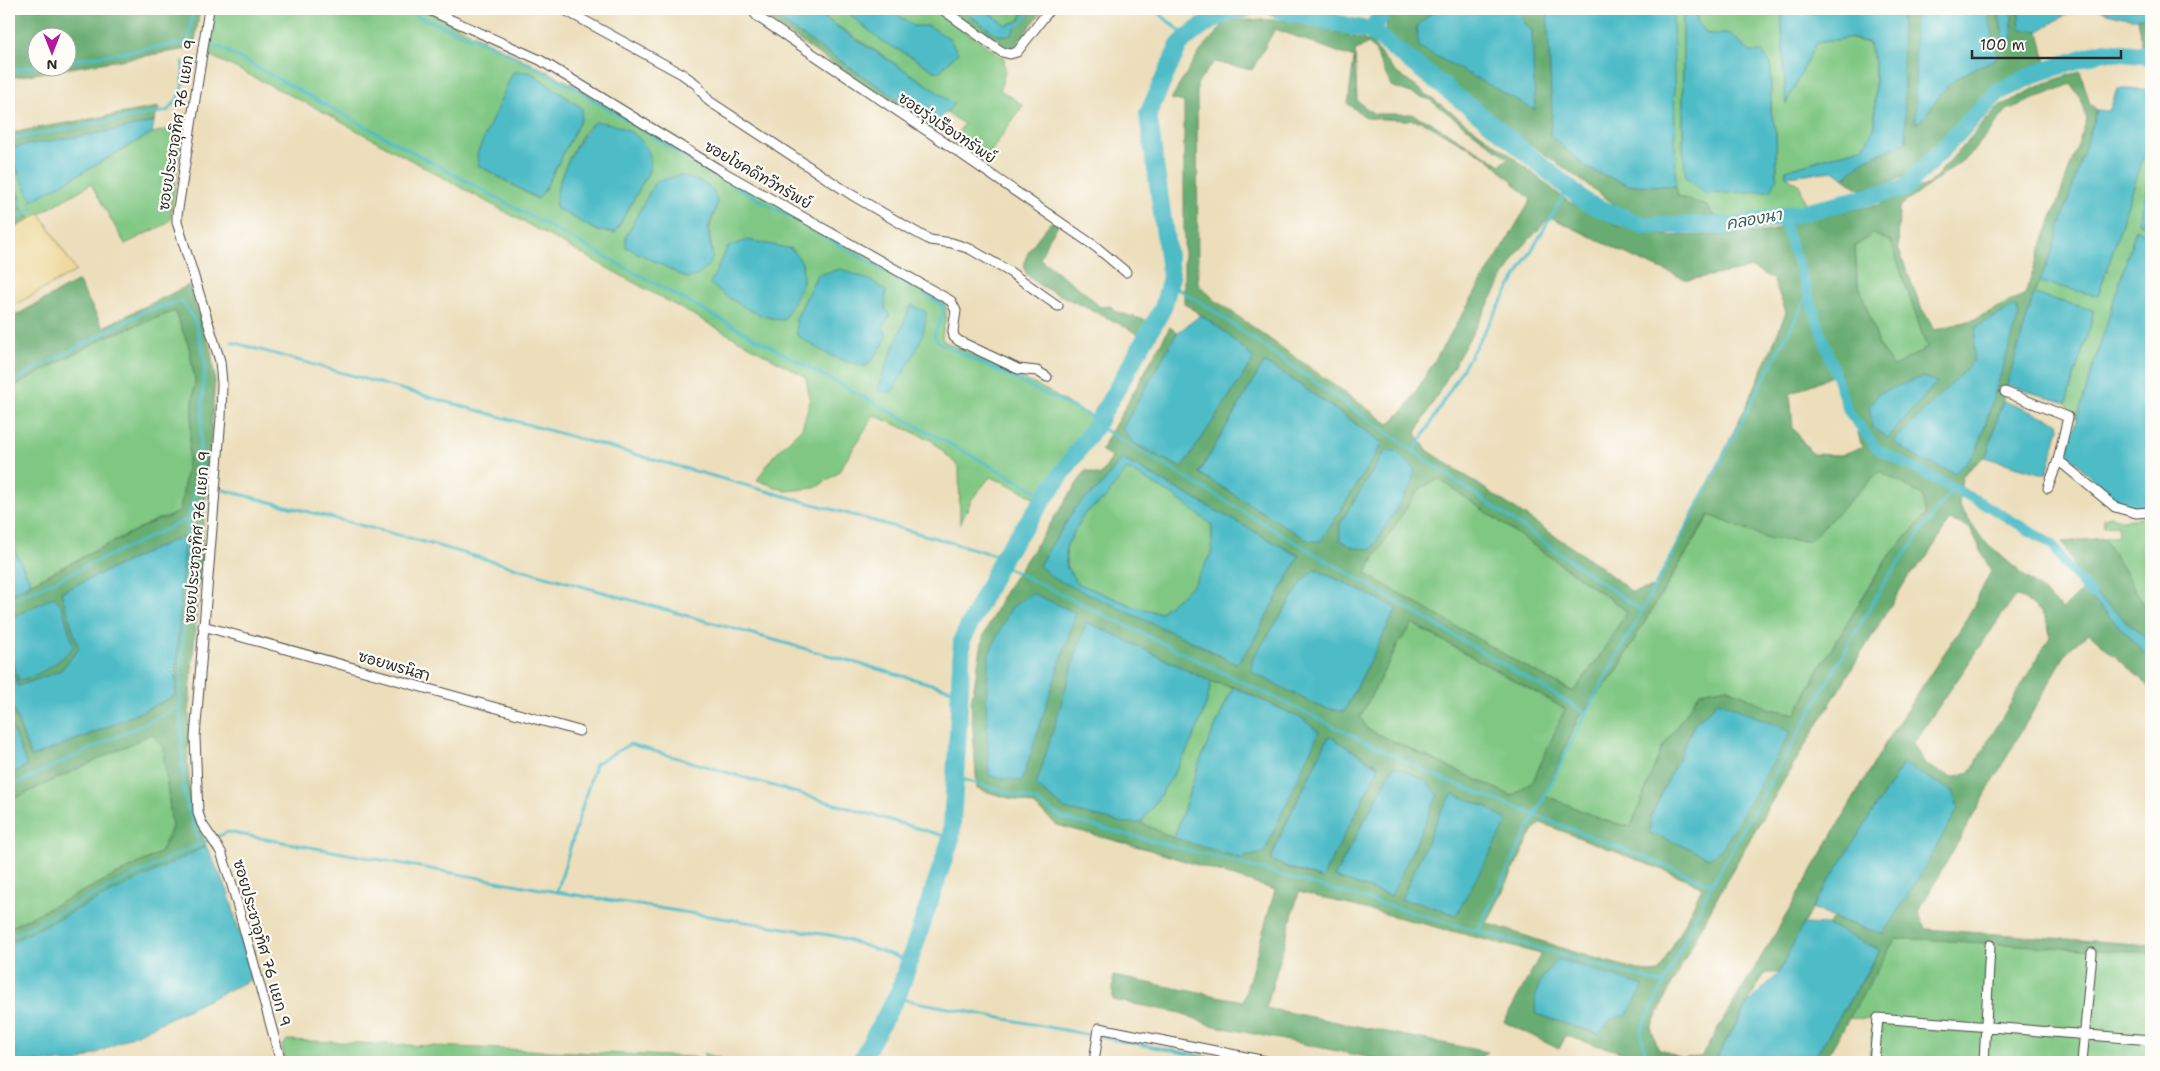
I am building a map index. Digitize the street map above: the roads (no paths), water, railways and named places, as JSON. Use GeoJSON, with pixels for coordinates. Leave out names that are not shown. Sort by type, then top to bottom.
{"type":"FeatureCollection","features":[{"type":"Feature","properties":{"kind":"street","name":"ซอยประชาอุทิศ 76 แยก 9"},"geometry":{"type":"LineString","coordinates":[[209,9],[177,215],[177,222],[220,361],[222,384],[214,518],[203,626],[195,737],[198,814],[202,824],[221,852],[232,885],[281,1062]]}},
{"type":"Feature","properties":{"kind":"street","name":"ซอยโชคดีทวีทรัพย์"},"geometry":{"type":"LineString","coordinates":[[427,9],[540,60],[718,169],[914,280],[950,302],[956,311],[954,337],[959,341],[1018,369],[1037,371],[1047,377]]}},
{"type":"Feature","properties":{"kind":"street"},"geometry":{"type":"LineString","coordinates":[[563,9],[682,74],[696,84],[709,101],[852,195],[930,240],[952,243],[970,250],[1010,272],[1058,306]]}},
{"type":"Feature","properties":{"kind":"street","name":"ซอยรุ่งเรืองทรัพย์"},"geometry":{"type":"LineString","coordinates":[[751,9],[758,17],[954,148],[1096,247],[1126,272]]}},
{"type":"Feature","properties":{"kind":"street"},"geometry":{"type":"LineString","coordinates":[[942,9],[1002,52],[1010,54],[1017,52],[1050,9]]}},
{"type":"Feature","properties":{"kind":"street"},"geometry":{"type":"LineString","coordinates":[[2006,392],[2068,417],[2058,460],[2048,488]]}},
{"type":"Feature","properties":{"kind":"street"},"geometry":{"type":"LineString","coordinates":[[2058,460],[2115,507],[2136,513],[2151,512]]}},
{"type":"Feature","properties":{"kind":"street","name":"ซอยพรนิสา"},"geometry":{"type":"LineString","coordinates":[[203,626],[579,731]]}},
{"type":"Feature","properties":{"kind":"street"},"geometry":{"type":"LineString","coordinates":[[1984,1062],[1990,945]]}},
{"type":"Feature","properties":{"kind":"street"},"geometry":{"type":"LineString","coordinates":[[2082,1062],[2092,953]]}},
{"type":"Feature","properties":{"kind":"street"},"geometry":{"type":"LineString","coordinates":[[1874,1062],[1878,1018],[2151,1040]]}},
{"type":"Feature","properties":{"kind":"street"},"geometry":{"type":"LineString","coordinates":[[1094,1062],[1099,1028],[1271,1062]]}},
{"type":"Feature","properties":{"kind":"water"},"geometry":{"type":"Polygon","coordinates":[[[762,9],[813,9],[954,104],[938,121],[931,121],[762,9]]]}},
{"type":"Feature","properties":{"kind":"water"},"geometry":{"type":"Polygon","coordinates":[[[843,9],[890,9],[913,26],[929,26],[949,38],[958,53],[941,71],[934,71],[883,42],[843,9]]]}},
{"type":"Feature","properties":{"kind":"water"},"geometry":{"type":"Polygon","coordinates":[[[961,9],[984,9],[1006,25],[1019,21],[1011,35],[997,35],[961,9]]]}},
{"type":"Feature","properties":{"kind":"water"},"geometry":{"type":"Polygon","coordinates":[[[1299,9],[1339,9],[1334,17],[1299,9]]]}},
{"type":"Feature","properties":{"kind":"water"},"geometry":{"type":"Polygon","coordinates":[[[1436,9],[1520,9],[1524,24],[1532,30],[1535,110],[1419,47],[1416,27],[1436,9]]]}},
{"type":"Feature","properties":{"kind":"water"},"geometry":{"type":"Polygon","coordinates":[[[1547,9],[1673,9],[1676,186],[1629,185],[1587,168],[1550,135],[1552,113],[1547,9]]]}},
{"type":"Feature","properties":{"kind":"water"},"geometry":{"type":"Polygon","coordinates":[[[1683,9],[1697,9],[1697,21],[1707,34],[1731,34],[1750,52],[1762,52],[1771,64],[1771,111],[1776,134],[1777,177],[1771,191],[1706,194],[1686,178],[1683,148],[1683,9]]]}},
{"type":"Feature","properties":{"kind":"water"},"geometry":{"type":"Polygon","coordinates":[[[1781,9],[1901,9],[1906,142],[1865,160],[1844,178],[1835,171],[1786,176],[1786,170],[1864,147],[1875,126],[1875,63],[1868,42],[1849,38],[1816,43],[1786,104],[1781,9]]]}},
{"type":"Feature","properties":{"kind":"water"},"geometry":{"type":"Polygon","coordinates":[[[1914,9],[1987,9],[1998,58],[1955,80],[1943,91],[1924,117],[1916,124],[1914,9]]]}},
{"type":"Feature","properties":{"kind":"water"},"geometry":{"type":"Polygon","coordinates":[[[1998,9],[2011,9],[2013,44],[2006,49],[1998,9]]]}},
{"type":"Feature","properties":{"kind":"water"},"geometry":{"type":"Polygon","coordinates":[[[2018,9],[2087,9],[2064,16],[2039,31],[2020,29],[2018,9]]]}},
{"type":"Feature","properties":{"kind":"water"},"geometry":{"type":"Polygon","coordinates":[[[2098,9],[2151,9],[2151,17],[2124,17],[2098,9]]]}},
{"type":"Feature","properties":{"kind":"water"},"geometry":{"type":"Polygon","coordinates":[[[513,72],[530,72],[582,108],[581,119],[538,199],[478,165],[477,154],[513,72]]]}},
{"type":"Feature","properties":{"kind":"water"},"geometry":{"type":"Polygon","coordinates":[[[2117,89],[2151,89],[2151,134],[2098,296],[2039,282],[2050,258],[2097,110],[2109,111],[2117,89]]]}},
{"type":"Feature","properties":{"kind":"water"},"geometry":{"type":"Polygon","coordinates":[[[154,122],[152,133],[32,201],[9,154],[9,148],[154,122]]]}},
{"type":"Feature","properties":{"kind":"water"},"geometry":{"type":"Polygon","coordinates":[[[595,122],[616,125],[635,135],[643,142],[650,160],[649,171],[615,233],[598,231],[556,208],[558,187],[562,175],[581,138],[595,122]]]}},
{"type":"Feature","properties":{"kind":"water"},"geometry":{"type":"Polygon","coordinates":[[[680,175],[706,185],[714,192],[717,201],[709,227],[712,259],[700,274],[687,278],[626,247],[626,236],[655,182],[680,175]]]}},
{"type":"Feature","properties":{"kind":"water"},"geometry":{"type":"Polygon","coordinates":[[[9,177],[20,196],[21,207],[9,214],[9,177]]]}},
{"type":"Feature","properties":{"kind":"water"},"geometry":{"type":"Polygon","coordinates":[[[2151,179],[2151,227],[2138,222],[2151,179]]]}},
{"type":"Feature","properties":{"kind":"water"},"geometry":{"type":"Polygon","coordinates":[[[2136,229],[2151,238],[2151,505],[2137,508],[2124,504],[2106,492],[2067,452],[2136,229]]]}},
{"type":"Feature","properties":{"kind":"water"},"geometry":{"type":"Polygon","coordinates":[[[748,240],[792,249],[802,263],[803,282],[784,320],[755,313],[735,302],[710,284],[728,247],[748,240]]]}},
{"type":"Feature","properties":{"kind":"water"},"geometry":{"type":"Polygon","coordinates":[[[841,269],[874,282],[886,291],[885,308],[890,315],[883,327],[887,335],[883,345],[867,366],[858,365],[830,355],[797,335],[796,319],[817,275],[841,269]]]}},
{"type":"Feature","properties":{"kind":"water"},"geometry":{"type":"Polygon","coordinates":[[[2034,294],[2093,310],[2092,320],[2066,403],[2007,385],[2034,294]]]}},
{"type":"Feature","properties":{"kind":"water"},"geometry":{"type":"Polygon","coordinates":[[[911,305],[926,312],[923,334],[892,392],[878,391],[884,371],[911,305]]]}},
{"type":"Feature","properties":{"kind":"water"},"geometry":{"type":"Polygon","coordinates":[[[2015,306],[2019,315],[1977,451],[1955,473],[1921,460],[1893,442],[1973,362],[1976,327],[2015,306]]]}},
{"type":"Feature","properties":{"kind":"water"},"geometry":{"type":"Polygon","coordinates":[[[1201,315],[1226,333],[1254,359],[1182,468],[1135,444],[1122,429],[1177,333],[1201,315]]]}},
{"type":"Feature","properties":{"kind":"water"},"geometry":{"type":"Polygon","coordinates":[[[1264,363],[1286,375],[1383,443],[1321,541],[1309,541],[1199,473],[1264,363]]]}},
{"type":"Feature","properties":{"kind":"water"},"geometry":{"type":"Polygon","coordinates":[[[1922,377],[1937,382],[1888,438],[1873,428],[1869,407],[1879,393],[1922,377]]]}},
{"type":"Feature","properties":{"kind":"water"},"geometry":{"type":"Polygon","coordinates":[[[2003,401],[2058,422],[2059,428],[2047,473],[2039,473],[1984,457],[1987,454],[2003,401]]]}},
{"type":"Feature","properties":{"kind":"water"},"geometry":{"type":"Polygon","coordinates":[[[1385,451],[1396,451],[1414,468],[1414,480],[1372,549],[1354,548],[1340,540],[1340,523],[1385,451]]]}},
{"type":"Feature","properties":{"kind":"water"},"geometry":{"type":"Polygon","coordinates":[[[1122,459],[1299,556],[1250,647],[1236,664],[1204,647],[1053,578],[1039,565],[1076,507],[1099,488],[1122,459]],[[1127,469],[1105,499],[1085,513],[1066,547],[1066,566],[1077,583],[1135,607],[1160,613],[1194,584],[1212,552],[1212,525],[1173,495],[1127,469]]]}},
{"type":"Feature","properties":{"kind":"water"},"geometry":{"type":"Polygon","coordinates":[[[184,538],[175,696],[103,729],[31,757],[9,697],[9,664],[18,686],[60,671],[79,649],[61,592],[176,539],[184,538]]]}},
{"type":"Feature","properties":{"kind":"water"},"geometry":{"type":"Polygon","coordinates":[[[9,539],[31,583],[9,595],[9,539]]]}},
{"type":"Feature","properties":{"kind":"water"},"geometry":{"type":"Polygon","coordinates":[[[1315,569],[1397,608],[1344,712],[1318,706],[1252,672],[1252,660],[1303,581],[1315,569]]]}},
{"type":"Feature","properties":{"kind":"water"},"geometry":{"type":"Polygon","coordinates":[[[2083,583],[2151,642],[2151,659],[2083,589],[2083,583]]]}},
{"type":"Feature","properties":{"kind":"water"},"geometry":{"type":"Polygon","coordinates":[[[1032,593],[1076,613],[1022,781],[989,776],[986,704],[989,654],[1011,608],[1032,593]]]}},
{"type":"Feature","properties":{"kind":"water"},"geometry":{"type":"Polygon","coordinates":[[[54,597],[61,604],[74,646],[49,668],[34,676],[19,680],[9,656],[9,619],[54,597]]]}},
{"type":"Feature","properties":{"kind":"water"},"geometry":{"type":"Polygon","coordinates":[[[1086,622],[1211,682],[1207,702],[1193,739],[1174,773],[1141,823],[1123,823],[1065,809],[1036,786],[1086,622]]]}},
{"type":"Feature","properties":{"kind":"water"},"geometry":{"type":"Polygon","coordinates":[[[1233,687],[1303,719],[1319,732],[1264,853],[1240,858],[1174,838],[1200,761],[1233,687]]]}},
{"type":"Feature","properties":{"kind":"water"},"geometry":{"type":"Polygon","coordinates":[[[1719,701],[1791,732],[1722,849],[1709,858],[1687,847],[1650,833],[1650,818],[1695,723],[1719,701]]]}},
{"type":"Feature","properties":{"kind":"water"},"geometry":{"type":"Polygon","coordinates":[[[9,721],[27,766],[9,775],[9,721]]]}},
{"type":"Feature","properties":{"kind":"water"},"geometry":{"type":"Polygon","coordinates":[[[1329,736],[1379,767],[1322,879],[1271,861],[1280,836],[1329,736]]]}},
{"type":"Feature","properties":{"kind":"water"},"geometry":{"type":"Polygon","coordinates":[[[1903,764],[1954,792],[1958,809],[1922,872],[1883,934],[1834,918],[1812,908],[1903,764]]]}},
{"type":"Feature","properties":{"kind":"water"},"geometry":{"type":"Polygon","coordinates":[[[1394,766],[1425,780],[1438,795],[1391,896],[1334,877],[1394,766]]]}},
{"type":"Feature","properties":{"kind":"water"},"geometry":{"type":"Polygon","coordinates":[[[1453,794],[1487,807],[1508,821],[1456,915],[1421,903],[1401,900],[1441,811],[1453,794]]]}},
{"type":"Feature","properties":{"kind":"water"},"geometry":{"type":"Polygon","coordinates":[[[206,846],[228,891],[252,979],[78,1062],[9,1062],[9,943],[206,846]]]}},
{"type":"Feature","properties":{"kind":"water"},"geometry":{"type":"Polygon","coordinates":[[[1803,924],[1827,925],[1880,950],[1812,1062],[1714,1062],[1750,1001],[1779,973],[1803,924]]]}},
{"type":"Feature","properties":{"kind":"water"},"geometry":{"type":"Polygon","coordinates":[[[1558,959],[1644,986],[1626,1016],[1612,1018],[1599,1034],[1536,1014],[1535,997],[1537,990],[1547,972],[1558,959]]]}},
{"type":"Feature","properties":{"kind":"waterway"},"geometry":{"type":"LineString","coordinates":[[188,43],[193,9]]}},
{"type":"Feature","properties":{"kind":"waterway"},"geometry":{"type":"LineString","coordinates":[[399,9],[498,48],[574,88],[705,169],[929,296],[942,305],[943,315],[934,335],[938,342],[1099,420]]}},
{"type":"Feature","properties":{"kind":"waterway"},"geometry":{"type":"LineString","coordinates":[[1013,27],[1022,21],[1031,9]]}},
{"type":"Feature","properties":{"kind":"waterway"},"geometry":{"type":"LineString","coordinates":[[1154,9],[1187,37]]}},
{"type":"Feature","properties":{"kind":"waterway"},"geometry":{"type":"LineString","coordinates":[[860,1062],[899,992],[951,838],[962,640],[1003,557],[1096,425],[1163,308],[1171,277],[1148,114],[1179,45],[1193,33],[1218,17],[1236,10],[1245,9]]}},
{"type":"Feature","properties":{"kind":"waterway","name":"คลองนา"},"geometry":{"type":"LineString","coordinates":[[1276,9],[1371,31],[1483,117],[1587,203],[1642,225],[1732,226],[1796,214],[1905,188],[1998,92],[2038,73],[2104,51],[2151,56]]}},
{"type":"Feature","properties":{"kind":"waterway"},"geometry":{"type":"LineString","coordinates":[[1371,31],[1385,9]]}},
{"type":"Feature","properties":{"kind":"waterway"},"geometry":{"type":"LineString","coordinates":[[78,59],[183,43],[194,44]]}},
{"type":"Feature","properties":{"kind":"waterway"},"geometry":{"type":"LineString","coordinates":[[212,47],[221,48],[1046,496]]}},
{"type":"Feature","properties":{"kind":"waterway"},"geometry":{"type":"LineString","coordinates":[[9,139],[167,111],[177,100],[182,89],[183,62]]}},
{"type":"Feature","properties":{"kind":"waterway"},"geometry":{"type":"LineString","coordinates":[[9,71],[28,68]]}},
{"type":"Feature","properties":{"kind":"waterway"},"geometry":{"type":"LineString","coordinates":[[1414,452],[1568,188]]}},
{"type":"Feature","properties":{"kind":"waterway"},"geometry":{"type":"LineString","coordinates":[[9,222],[33,208]]}},
{"type":"Feature","properties":{"kind":"waterway"},"geometry":{"type":"LineString","coordinates":[[1782,217],[1848,411],[1877,449],[1984,504],[2053,545],[2064,563],[2091,594]]}},
{"type":"Feature","properties":{"kind":"waterway"},"geometry":{"type":"LineString","coordinates":[[1169,284],[1202,303],[1642,611]]}},
{"type":"Feature","properties":{"kind":"waterway"},"geometry":{"type":"LineString","coordinates":[[1478,930],[1586,713],[1634,626],[1808,295]]}},
{"type":"Feature","properties":{"kind":"waterway"},"geometry":{"type":"LineString","coordinates":[[9,383],[144,312],[182,301],[195,321],[205,359],[198,483]]}},
{"type":"Feature","properties":{"kind":"waterway"},"geometry":{"type":"LineString","coordinates":[[232,342],[1003,557]]}},
{"type":"Feature","properties":{"kind":"waterway"},"geometry":{"type":"LineString","coordinates":[[1096,425],[1586,713]]}},
{"type":"Feature","properties":{"kind":"waterway"},"geometry":{"type":"LineString","coordinates":[[9,602],[188,519],[198,483],[207,486]]}},
{"type":"Feature","properties":{"kind":"waterway"},"geometry":{"type":"LineString","coordinates":[[1647,1062],[1641,1031],[1708,891],[1884,583],[1953,488]]}},
{"type":"Feature","properties":{"kind":"waterway"},"geometry":{"type":"LineString","coordinates":[[224,490],[406,537],[960,692]]}},
{"type":"Feature","properties":{"kind":"waterway"},"geometry":{"type":"LineString","coordinates":[[188,519],[180,707],[184,794],[200,845]]}},
{"type":"Feature","properties":{"kind":"waterway"},"geometry":{"type":"LineString","coordinates":[[999,564],[1438,777],[1712,884]]}},
{"type":"Feature","properties":{"kind":"waterway"},"geometry":{"type":"LineString","coordinates":[[9,787],[180,707]]}},
{"type":"Feature","properties":{"kind":"waterway"},"geometry":{"type":"LineString","coordinates":[[557,892],[595,764],[630,744],[951,838]]}},
{"type":"Feature","properties":{"kind":"waterway"},"geometry":{"type":"LineString","coordinates":[[955,777],[1036,801],[1062,818],[1235,862],[1664,984]]}},
{"type":"Feature","properties":{"kind":"waterway"},"geometry":{"type":"LineString","coordinates":[[9,937],[171,857],[228,832],[557,892],[835,936],[910,961]]}},
{"type":"Feature","properties":{"kind":"waterway"},"geometry":{"type":"LineString","coordinates":[[896,998],[1232,1062]]}}]}
